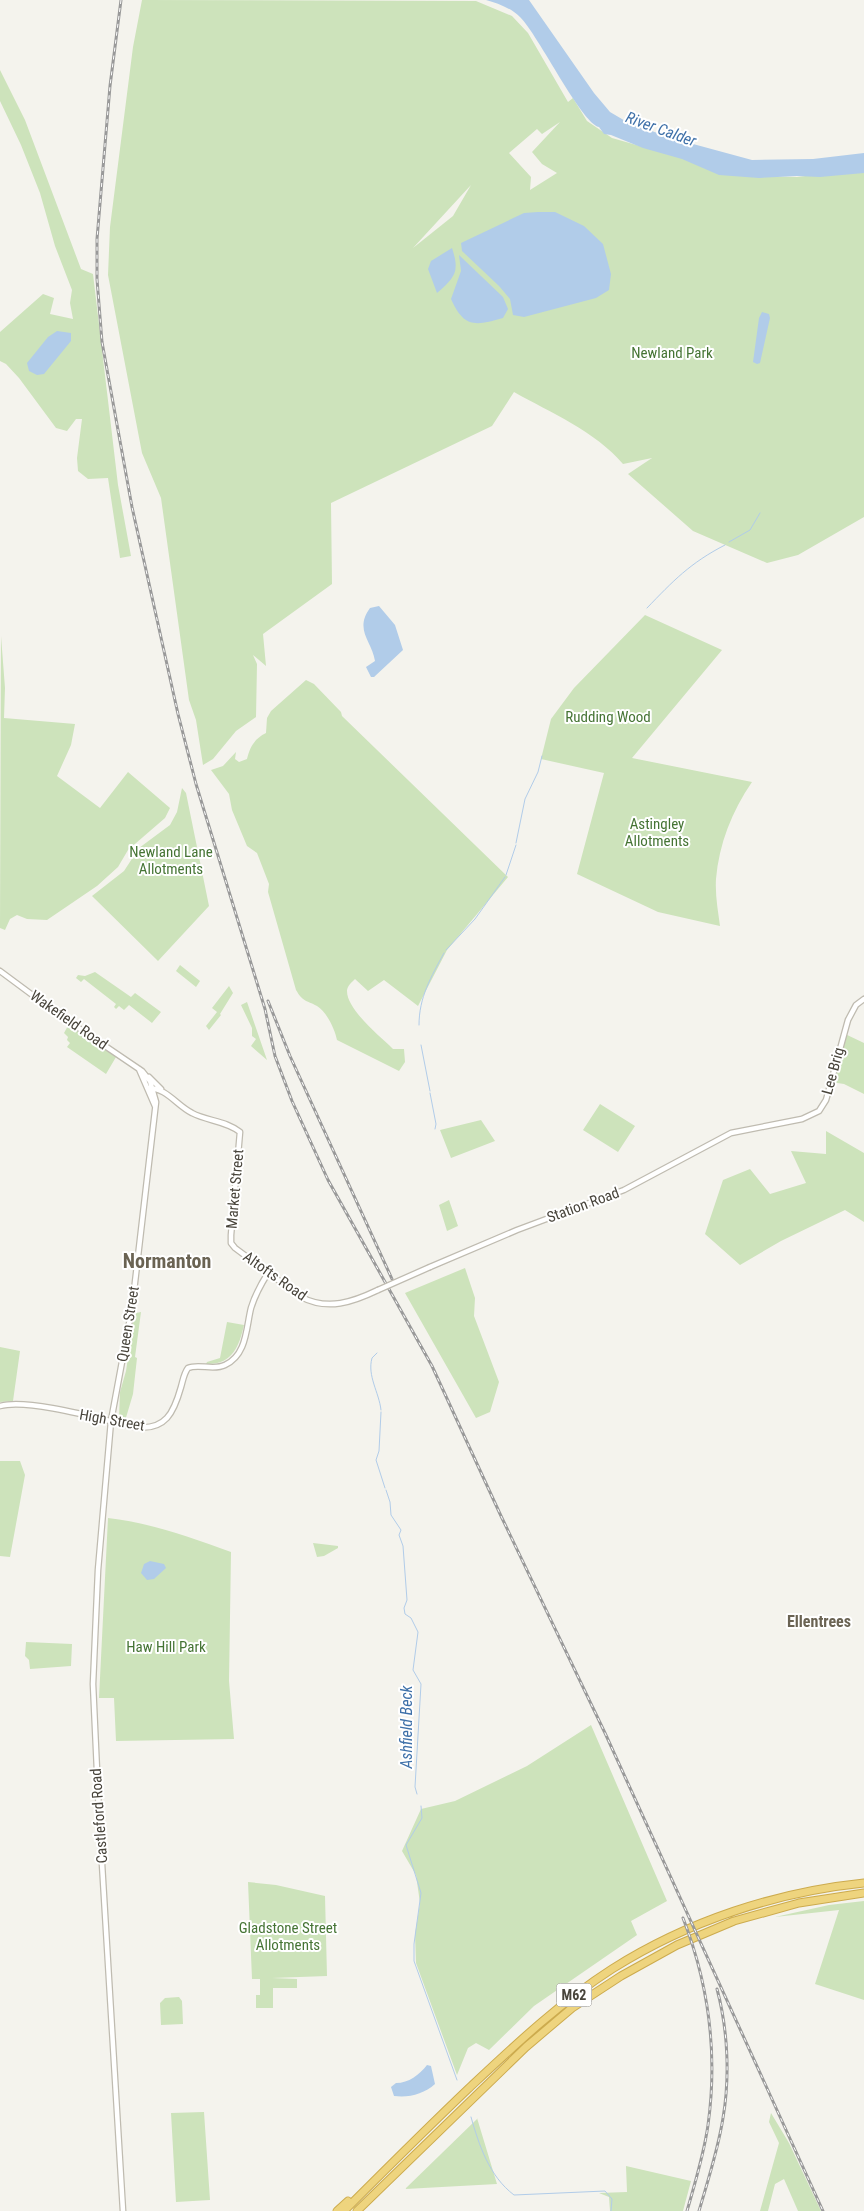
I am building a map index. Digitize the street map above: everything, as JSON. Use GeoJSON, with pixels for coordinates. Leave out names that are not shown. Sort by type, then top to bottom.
{"type":"FeatureCollection","features":[{"type":"Feature","properties":{"kind":"highway","name":"M62"},"geometry":{"type":"LineString","coordinates":[[344,2211],[537,2024],[586,1986],[635,1955],[684,1931],[770,1899],[822,1888],[864,1884]]}},
{"type":"Feature","properties":{"kind":"highway","name":"M62"},"geometry":{"type":"LineString","coordinates":[[358,2211],[468,2102],[538,2037],[572,2008],[620,1976],[677,1945],[734,1921],[799,1903],[864,1893]]}},
{"type":"Feature","properties":{"kind":"highway","name":"M62"},"geometry":{"type":"LineString","coordinates":[[337,2211],[410,2145]]}},
{"type":"Feature","properties":{"kind":"street","name":"Wakefield Road"},"geometry":{"type":"LineString","coordinates":[[0,971],[58,1014],[139,1069]]}},
{"type":"Feature","properties":{"kind":"street","name":"Lee Brig"},"geometry":{"type":"LineString","coordinates":[[731,1133],[802,1119],[819,1111],[828,1091],[848,1020],[862,1001]]}},
{"type":"Feature","properties":{"kind":"street","name":"Queen Street"},"geometry":{"type":"LineString","coordinates":[[111,1421],[132,1308],[155,1126],[156,1104],[146,1075],[139,1069]]}},
{"type":"Feature","properties":{"kind":"street","name":"Queen Street"},"geometry":{"type":"LineString","coordinates":[[139,1069],[151,1090]]}},
{"type":"Feature","properties":{"kind":"street"},"geometry":{"type":"LineString","coordinates":[[146,1075],[164,1092]]}},
{"type":"Feature","properties":{"kind":"street"},"geometry":{"type":"LineString","coordinates":[[151,1090],[164,1092]]}},
{"type":"Feature","properties":{"kind":"street"},"geometry":{"type":"LineString","coordinates":[[156,1104],[164,1092]]}},
{"type":"Feature","properties":{"kind":"street","name":"Market Street"},"geometry":{"type":"LineString","coordinates":[[164,1092],[192,1113],[221,1122],[240,1132],[231,1235],[233,1246]]}},
{"type":"Feature","properties":{"kind":"street","name":"Station Road"},"geometry":{"type":"LineString","coordinates":[[430,1267],[517,1230],[624,1190],[731,1133]]}},
{"type":"Feature","properties":{"kind":"street","name":"Altofts Road"},"geometry":{"type":"LineString","coordinates":[[233,1246],[307,1300],[328,1304],[350,1302],[430,1267]]}},
{"type":"Feature","properties":{"kind":"street","name":"High Street"},"geometry":{"type":"LineString","coordinates":[[0,1406],[13,1403],[142,1428],[153,1427],[163,1422],[172,1412],[177,1403],[188,1368],[192,1366],[215,1368],[226,1365],[235,1358],[243,1344],[256,1292],[268,1273]]}},
{"type":"Feature","properties":{"kind":"street","name":"Castleford Road"},"geometry":{"type":"LineString","coordinates":[[111,1421],[98,1570],[93,1684],[112,2051],[123,2211]]}},
{"type":"Feature","properties":{"kind":"green space","name":"Newland Park"},"geometry":{"type":"Polygon","coordinates":[[[142,0],[476,1],[512,16],[528,33],[568,102],[573,98],[587,121],[612,138],[745,176],[797,177],[864,169],[864,517],[798,555],[767,563],[693,531],[628,474],[652,458],[623,464],[612,452],[586,432],[514,392],[492,426],[331,503],[332,584],[263,634],[266,666],[253,655],[257,664],[256,717],[236,731],[213,759],[203,765],[196,720],[189,700],[161,498],[142,453],[108,275],[110,227],[133,47],[142,0]],[[560,122],[542,134],[537,129],[509,153],[531,177],[530,190],[557,173],[542,164],[532,152],[560,122]],[[471,185],[413,248],[453,216],[471,185]]]}},
{"type":"Feature","properties":{"kind":"green space"},"geometry":{"type":"Polygon","coordinates":[[[0,70],[25,120],[81,269],[93,274],[118,485],[131,556],[120,558],[108,478],[88,479],[78,471],[77,458],[82,419],[76,419],[67,431],[56,428],[19,378],[6,364],[0,361],[0,332],[43,294],[54,298],[50,314],[73,319],[70,303],[72,290],[55,246],[40,193],[21,145],[0,101],[0,70]]]}},
{"type":"Feature","properties":{"kind":"green space"},"geometry":{"type":"Polygon","coordinates":[[[645,615],[722,650],[632,758],[752,782],[738,804],[720,853],[716,885],[720,926],[658,912],[577,874],[604,773],[541,759],[551,719],[574,688],[645,615]]]}},
{"type":"Feature","properties":{"kind":"green space"},"geometry":{"type":"Polygon","coordinates":[[[1,636],[5,688],[4,718],[75,724],[71,745],[57,776],[100,808],[128,772],[170,808],[165,818],[128,850],[118,867],[97,886],[47,920],[27,919],[17,915],[10,919],[5,930],[0,928],[1,636]]]}},
{"type":"Feature","properties":{"kind":"green space"},"geometry":{"type":"Polygon","coordinates":[[[306,680],[314,684],[341,712],[342,716],[508,877],[447,950],[418,1006],[384,980],[368,991],[355,979],[349,986],[347,991],[348,998],[358,1014],[393,1049],[404,1049],[405,1062],[399,1071],[337,1040],[324,1012],[298,994],[268,892],[269,884],[257,853],[247,846],[232,810],[229,794],[211,770],[223,766],[236,752],[235,759],[239,762],[247,759],[253,744],[266,733],[267,718],[271,711],[306,680]]]}},
{"type":"Feature","properties":{"kind":"green space","name":"Newland Lane Allotments"},"geometry":{"type":"Polygon","coordinates":[[[182,788],[186,793],[209,906],[158,961],[92,896],[124,871],[139,848],[170,825],[177,812],[182,788]]]}},
{"type":"Feature","properties":{"kind":"green space"},"geometry":{"type":"Polygon","coordinates":[[[180,965],[200,981],[196,987],[176,971],[180,965]]]}},
{"type":"Feature","properties":{"kind":"green space"},"geometry":{"type":"Polygon","coordinates":[[[95,972],[131,997],[135,993],[161,1012],[152,1023],[129,1005],[124,1010],[119,1006],[116,1009],[114,1007],[116,1004],[84,979],[81,982],[76,978],[78,975],[85,976],[95,972]]]}},
{"type":"Feature","properties":{"kind":"green space"},"geometry":{"type":"Polygon","coordinates":[[[229,986],[233,993],[221,1015],[209,1030],[206,1026],[217,1012],[212,1008],[229,986]]]}},
{"type":"Feature","properties":{"kind":"green space"},"geometry":{"type":"Polygon","coordinates":[[[247,1002],[267,1060],[251,1046],[256,1039],[252,1036],[252,1028],[241,1005],[247,1002]]]}},
{"type":"Feature","properties":{"kind":"green space"},"geometry":{"type":"Polygon","coordinates":[[[69,1024],[116,1057],[106,1074],[67,1047],[70,1043],[64,1033],[69,1024]]]}},
{"type":"Feature","properties":{"kind":"green space"},"geometry":{"type":"Polygon","coordinates":[[[843,1033],[864,1043],[864,1094],[844,1084],[831,1082],[843,1033]]]}},
{"type":"Feature","properties":{"kind":"green space"},"geometry":{"type":"Polygon","coordinates":[[[600,1104],[635,1126],[618,1152],[583,1130],[600,1104]]]}},
{"type":"Feature","properties":{"kind":"green space"},"geometry":{"type":"Polygon","coordinates":[[[481,1120],[495,1141],[451,1158],[440,1130],[481,1120]]]}},
{"type":"Feature","properties":{"kind":"green space"},"geometry":{"type":"Polygon","coordinates":[[[826,1131],[864,1153],[864,1222],[845,1210],[781,1241],[740,1265],[705,1234],[723,1180],[750,1169],[770,1194],[806,1183],[791,1151],[826,1154],[826,1131]]]}},
{"type":"Feature","properties":{"kind":"green space"},"geometry":{"type":"Polygon","coordinates":[[[449,1200],[458,1226],[447,1231],[439,1205],[449,1200]]]}},
{"type":"Feature","properties":{"kind":"green space"},"geometry":{"type":"Polygon","coordinates":[[[465,1268],[475,1298],[474,1316],[499,1382],[490,1412],[476,1418],[405,1293],[465,1268]]]}},
{"type":"Feature","properties":{"kind":"green space"},"geometry":{"type":"Polygon","coordinates":[[[141,1312],[135,1357],[137,1358],[133,1394],[125,1421],[119,1418],[120,1392],[126,1371],[134,1317],[136,1313],[141,1312]]]}},
{"type":"Feature","properties":{"kind":"green space"},"geometry":{"type":"Polygon","coordinates":[[[227,1322],[244,1325],[237,1347],[228,1358],[215,1364],[206,1364],[220,1358],[227,1322]]]}},
{"type":"Feature","properties":{"kind":"green space"},"geometry":{"type":"Polygon","coordinates":[[[0,1347],[20,1351],[13,1401],[0,1402],[0,1347]]]}},
{"type":"Feature","properties":{"kind":"green space"},"geometry":{"type":"Polygon","coordinates":[[[0,1461],[20,1461],[25,1475],[10,1557],[0,1556],[0,1461]]]}},
{"type":"Feature","properties":{"kind":"green space","name":"Haw Hill Park"},"geometry":{"type":"Polygon","coordinates":[[[108,1518],[155,1527],[231,1552],[229,1681],[234,1739],[116,1741],[114,1698],[99,1698],[108,1518]]]}},
{"type":"Feature","properties":{"kind":"green space"},"geometry":{"type":"Polygon","coordinates":[[[313,1543],[338,1546],[338,1548],[324,1556],[317,1557],[313,1543]]]}},
{"type":"Feature","properties":{"kind":"green space"},"geometry":{"type":"Polygon","coordinates":[[[26,1642],[72,1644],[71,1666],[30,1669],[29,1660],[25,1656],[26,1642]]]}},
{"type":"Feature","properties":{"kind":"green space"},"geometry":{"type":"Polygon","coordinates":[[[591,1725],[667,1901],[631,1921],[637,1935],[534,2006],[489,2050],[476,2043],[468,2048],[457,2075],[416,1963],[415,1934],[420,1903],[416,1875],[402,1851],[421,1809],[455,1801],[527,1766],[591,1725]]]}},
{"type":"Feature","properties":{"kind":"green space","name":"Gladstone Street Allotments"},"geometry":{"type":"Polygon","coordinates":[[[248,1882],[276,1885],[325,1896],[327,1976],[272,1978],[297,1979],[297,1988],[273,1988],[273,2008],[256,2008],[256,1995],[260,1995],[260,1979],[252,1979],[248,1882]]]}},
{"type":"Feature","properties":{"kind":"green space"},"geometry":{"type":"Polygon","coordinates":[[[864,1901],[864,2000],[815,1984],[839,1910],[775,1917],[829,1905],[864,1901]]]}},
{"type":"Feature","properties":{"kind":"green space"},"geometry":{"type":"Polygon","coordinates":[[[179,1997],[182,2001],[183,2024],[161,2025],[160,2003],[165,1998],[179,1997]]]}},
{"type":"Feature","properties":{"kind":"green space"},"geometry":{"type":"Polygon","coordinates":[[[204,2112],[210,2200],[176,2202],[171,2113],[204,2112]]]}},
{"type":"Feature","properties":{"kind":"green space"},"geometry":{"type":"Polygon","coordinates":[[[771,2113],[789,2143],[821,2211],[798,2211],[784,2179],[775,2184],[768,2211],[760,2211],[779,2143],[769,2122],[771,2113]]]}},
{"type":"Feature","properties":{"kind":"green space"},"geometry":{"type":"Polygon","coordinates":[[[477,2119],[497,2184],[405,2189],[477,2119]]]}},
{"type":"Feature","properties":{"kind":"green space"},"geometry":{"type":"Polygon","coordinates":[[[626,2166],[691,2181],[683,2211],[610,2211],[609,2197],[599,2193],[627,2192],[626,2166]]]}},
{"type":"Feature","properties":{"kind":"water","name":"River Calder"},"geometry":{"type":"Polygon","coordinates":[[[486,0],[529,0],[594,93],[610,112],[627,122],[671,138],[752,160],[813,159],[864,153],[864,173],[820,177],[759,178],[719,175],[682,159],[604,134],[582,111],[520,17],[508,8],[486,0]]]}},
{"type":"Feature","properties":{"kind":"water"},"geometry":{"type":"Polygon","coordinates":[[[555,212],[584,226],[603,244],[611,274],[609,290],[596,298],[524,317],[513,315],[510,299],[462,251],[461,243],[524,213],[555,212]]]}},
{"type":"Feature","properties":{"kind":"water"},"geometry":{"type":"Polygon","coordinates":[[[452,248],[456,269],[452,278],[437,293],[428,269],[431,261],[452,248]]]}},
{"type":"Feature","properties":{"kind":"water"},"geometry":{"type":"Polygon","coordinates":[[[459,255],[503,297],[508,309],[503,318],[478,323],[471,322],[466,320],[456,308],[451,299],[461,271],[459,255]]]}},
{"type":"Feature","properties":{"kind":"water"},"geometry":{"type":"Polygon","coordinates":[[[762,312],[769,314],[770,318],[760,363],[757,364],[753,362],[759,318],[762,312]]]}},
{"type":"Feature","properties":{"kind":"water"},"geometry":{"type":"Polygon","coordinates":[[[57,331],[71,333],[71,341],[44,374],[37,375],[29,371],[27,363],[48,337],[57,331]]]}},
{"type":"Feature","properties":{"kind":"water"},"geometry":{"type":"Polygon","coordinates":[[[379,606],[395,625],[403,650],[374,677],[371,677],[366,667],[375,661],[365,635],[364,623],[365,616],[370,608],[379,606]]]}},
{"type":"Feature","properties":{"kind":"water"},"geometry":{"type":"Polygon","coordinates":[[[150,1561],[164,1564],[166,1568],[154,1579],[147,1580],[141,1573],[144,1564],[150,1561]]]}},
{"type":"Feature","properties":{"kind":"water"},"geometry":{"type":"Polygon","coordinates":[[[427,2065],[431,2066],[435,2084],[416,2094],[394,2096],[391,2087],[396,2083],[405,2082],[413,2078],[427,2065]]]}},
{"type":"Feature","properties":{"kind":"waterway"},"geometry":{"type":"LineString","coordinates":[[729,542],[750,530],[760,513]]}},
{"type":"Feature","properties":{"kind":"waterway"},"geometry":{"type":"LineString","coordinates":[[647,608],[683,573],[725,545]]}},
{"type":"Feature","properties":{"kind":"waterway","name":"Ashfield Beck"},"geometry":{"type":"LineString","coordinates":[[516,843],[525,799],[538,772],[542,756]]}},
{"type":"Feature","properties":{"kind":"waterway","name":"Ashfield Beck"},"geometry":{"type":"LineString","coordinates":[[506,875],[516,845]]}},
{"type":"Feature","properties":{"kind":"waterway","name":"Ashfield Beck"},"geometry":{"type":"LineString","coordinates":[[446,950],[475,919],[505,877]]}},
{"type":"Feature","properties":{"kind":"waterway","name":"Ashfield Beck"},"geometry":{"type":"LineString","coordinates":[[419,1025],[423,996],[444,953]]}},
{"type":"Feature","properties":{"kind":"waterway","name":"Ashfield Beck"},"geometry":{"type":"LineString","coordinates":[[421,1045],[430,1091]]}},
{"type":"Feature","properties":{"kind":"waterway","name":"Ashfield Beck"},"geometry":{"type":"LineString","coordinates":[[430,1093],[436,1124],[435,1129]]}},
{"type":"Feature","properties":{"kind":"waterway","name":"Ashfield Beck"},"geometry":{"type":"LineString","coordinates":[[377,1353],[372,1358],[371,1371],[381,1410]]}},
{"type":"Feature","properties":{"kind":"waterway","name":"Ashfield Beck"},"geometry":{"type":"LineString","coordinates":[[381,1412],[379,1451],[376,1460],[385,1488]]}},
{"type":"Feature","properties":{"kind":"waterway","name":"Ashfield Beck"},"geometry":{"type":"LineString","coordinates":[[386,1490],[390,1502],[391,1515],[401,1530],[399,1535],[403,1546],[407,1600],[404,1608],[405,1614],[411,1618],[418,1632],[413,1670],[421,1684],[415,1787],[417,1794]]}},
{"type":"Feature","properties":{"kind":"waterway","name":"Ashfield Beck"},"geometry":{"type":"LineString","coordinates":[[421,1806],[422,1818],[406,1845],[421,1893],[414,1944],[414,1961],[457,2080]]}},
{"type":"Feature","properties":{"kind":"waterway","name":"Ashfield Beck"},"geometry":{"type":"LineString","coordinates":[[471,2117],[486,2159],[498,2179],[514,2195],[605,2191],[612,2199],[611,2211]]}},
{"type":"Feature","properties":{"kind":"railway"},"geometry":{"type":"LineString","coordinates":[[121,0],[110,86],[97,239],[97,279],[102,342],[132,507],[178,714],[196,784],[265,1009],[275,1056],[292,1101],[328,1180],[432,1366],[501,1516],[605,1733],[823,2211]]}},
{"type":"Feature","properties":{"kind":"railway"},"geometry":{"type":"LineString","coordinates":[[268,1001],[290,1056],[392,1279]]}},
{"type":"Feature","properties":{"kind":"railway"},"geometry":{"type":"LineString","coordinates":[[683,1918],[692,1943],[705,1994],[709,2020],[712,2072],[708,2125],[687,2211]]}},
{"type":"Feature","properties":{"kind":"railway"},"geometry":{"type":"LineString","coordinates":[[699,2211],[718,2142],[727,2086],[726,2037],[717,1989]]}},
{"type":"Feature","properties":{"kind":"district","name":"Normanton"},"geometry":{"type":"Point","coordinates":[167,1261]}},
{"type":"Feature","properties":{"kind":"district","name":"Ellentrees"},"geometry":{"type":"Point","coordinates":[819,1621]}},
{"type":"Feature","properties":{"kind":"park label","name":"Rudding Wood"},"geometry":{"type":"Point","coordinates":[608,717]}},
{"type":"Feature","properties":{"kind":"park label","name":"Astingley Allotments"},"geometry":{"type":"Point","coordinates":[657,832]}}]}
